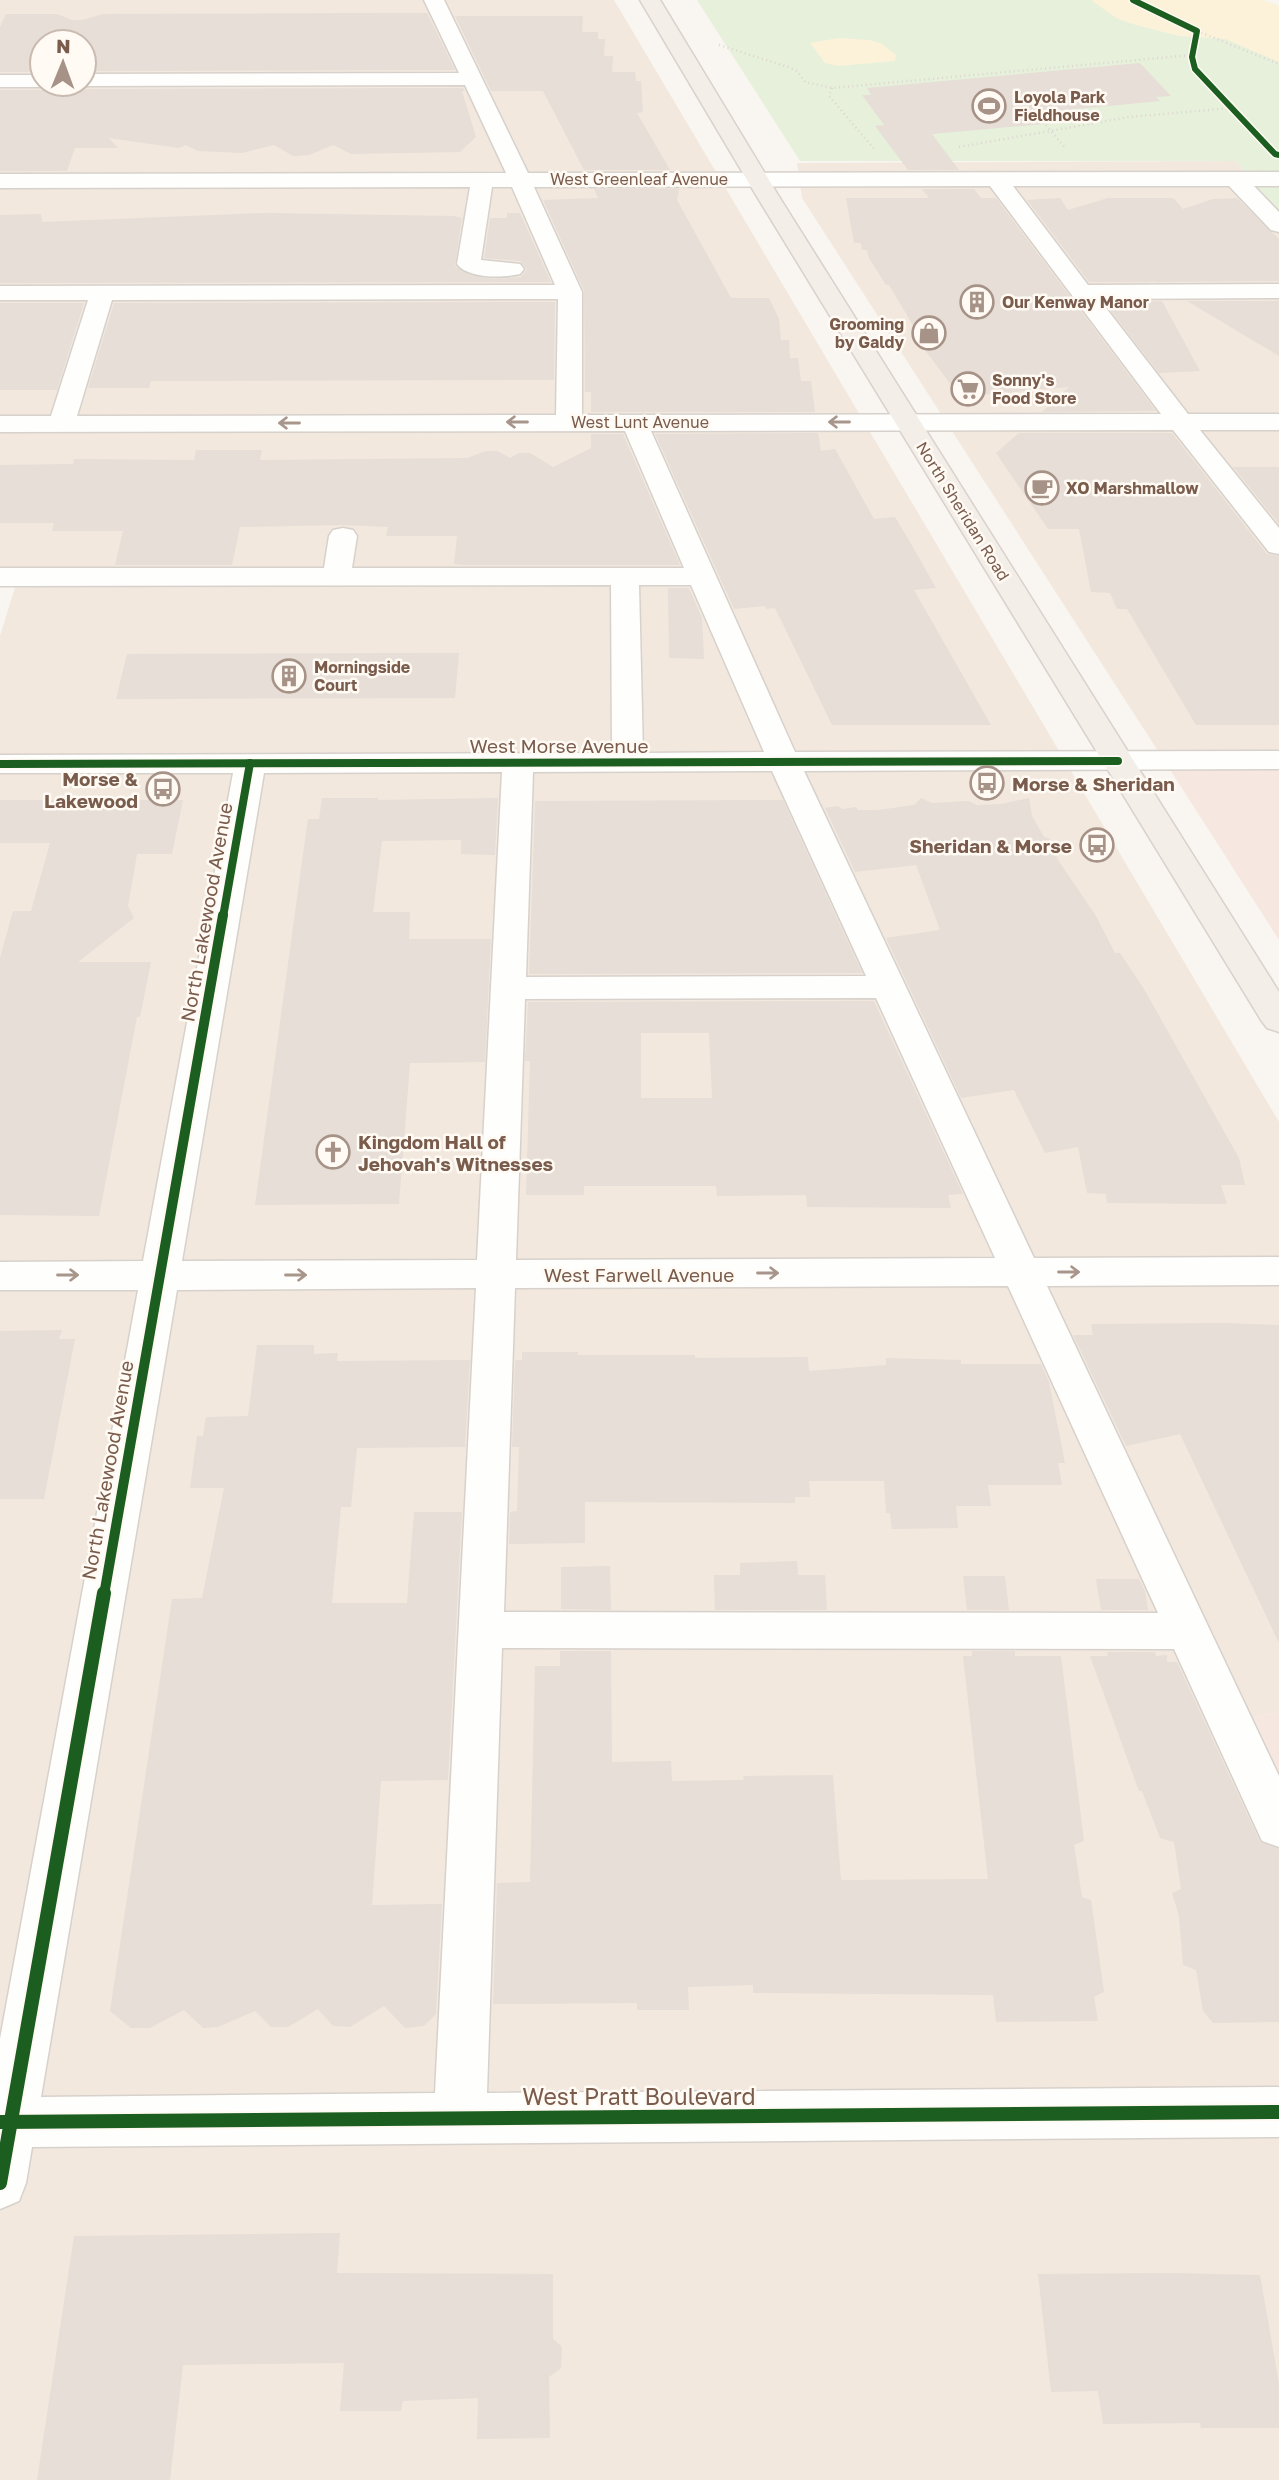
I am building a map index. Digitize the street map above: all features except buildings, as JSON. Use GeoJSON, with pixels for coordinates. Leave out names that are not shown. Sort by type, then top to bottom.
{"type":"FeatureCollection","features":[{"type":"Feature","properties":{"kind":"main road","name":"North Sheridan Road"},"geometry":{"type":"LineString","coordinates":[[650,0],[757,179],[1279,1020]]}},
{"type":"Feature","properties":{"kind":"street"},"geometry":{"type":"LineString","coordinates":[[434,0],[570,292],[569,422]]}},
{"type":"Feature","properties":{"kind":"street"},"geometry":{"type":"LineString","coordinates":[[98,80],[473,79]]}},
{"type":"Feature","properties":{"kind":"street"},"geometry":{"type":"LineString","coordinates":[[0,81],[28,80]]}},
{"type":"Feature","properties":{"kind":"street"},"geometry":{"type":"LineString","coordinates":[[996,179],[1180,422],[1279,546]]}},
{"type":"Feature","properties":{"kind":"street"},"geometry":{"type":"LineString","coordinates":[[1235,179],[1279,225]]}},
{"type":"Feature","properties":{"kind":"street","name":"West Greenleaf Avenue"},"geometry":{"type":"LineString","coordinates":[[0,180],[1279,179]]}},
{"type":"Feature","properties":{"kind":"street"},"geometry":{"type":"LineString","coordinates":[[482,180],[469,264],[474,267],[512,268]]}},
{"type":"Feature","properties":{"kind":"street"},"geometry":{"type":"LineString","coordinates":[[1080,292],[1279,291]]}},
{"type":"Feature","properties":{"kind":"street"},"geometry":{"type":"LineString","coordinates":[[0,293],[570,292]]}},
{"type":"Feature","properties":{"kind":"street"},"geometry":{"type":"LineString","coordinates":[[62,424],[102,293]]}},
{"type":"Feature","properties":{"kind":"street"},"geometry":{"type":"LineString","coordinates":[[634,422],[784,762],[1279,1826]]}},
{"type":"Feature","properties":{"kind":"street","name":"West Lunt Avenue"},"geometry":{"type":"LineString","coordinates":[[0,424],[1279,422]]}},
{"type":"Feature","properties":{"kind":"street"},"geometry":{"type":"LineString","coordinates":[[337,576],[343,536]]}},
{"type":"Feature","properties":{"kind":"street"},"geometry":{"type":"LineString","coordinates":[[412,576],[415,545]]}},
{"type":"Feature","properties":{"kind":"street"},"geometry":{"type":"LineString","coordinates":[[625,576],[628,762]]}},
{"type":"Feature","properties":{"kind":"street"},"geometry":{"type":"LineString","coordinates":[[0,577],[703,576]]}},
{"type":"Feature","properties":{"kind":"street","name":"West Morse Avenue"},"geometry":{"type":"LineString","coordinates":[[0,764],[1279,760]]}},
{"type":"Feature","properties":{"kind":"street","name":"North Lakewood Avenue"},"geometry":{"type":"LineString","coordinates":[[0,2183],[5,2122],[250,763]]}},
{"type":"Feature","properties":{"kind":"street"},"geometry":{"type":"LineString","coordinates":[[460,2118],[518,763]]}},
{"type":"Feature","properties":{"kind":"street"},"geometry":{"type":"LineString","coordinates":[[508,988],[890,986]]}},
{"type":"Feature","properties":{"kind":"street","name":"West Farwell Avenue"},"geometry":{"type":"LineString","coordinates":[[0,1276],[1279,1271]]}},
{"type":"Feature","properties":{"kind":"street"},"geometry":{"type":"LineString","coordinates":[[481,1630],[1189,1631]]}},
{"type":"Feature","properties":{"kind":"street","name":"West Pratt Boulevard"},"geometry":{"type":"LineString","coordinates":[[5,2122],[1279,2112]]}},
{"type":"Feature","properties":{"kind":"path"},"geometry":{"type":"LineString","coordinates":[[1186,26],[1279,64]]}},
{"type":"Feature","properties":{"kind":"path"},"geometry":{"type":"LineString","coordinates":[[1195,69],[1192,55],[1198,32]]}},
{"type":"Feature","properties":{"kind":"path"},"geometry":{"type":"LineString","coordinates":[[719,45],[788,66],[797,71],[805,82],[832,88],[1192,55]]}},
{"type":"Feature","properties":{"kind":"path"},"geometry":{"type":"LineString","coordinates":[[832,88],[829,96],[876,151]]}},
{"type":"Feature","properties":{"kind":"path"},"geometry":{"type":"LineString","coordinates":[[1222,98],[1240,117]]}},
{"type":"Feature","properties":{"kind":"path"},"geometry":{"type":"LineString","coordinates":[[947,149],[1129,117],[1231,108]]}},
{"type":"Feature","properties":{"kind":"path"},"geometry":{"type":"LineString","coordinates":[[1046,125],[1067,150]]}},
{"type":"Feature","properties":{"kind":"shaded area"},"geometry":{"type":"Polygon","coordinates":[[[0,0],[614,0],[1279,1122],[1279,1712],[1238,1720],[1279,1812],[1279,2480],[0,2480],[0,636],[17,581],[0,580],[0,0]]]}},
{"type":"Feature","properties":{"kind":"shaded area"},"geometry":{"type":"Polygon","coordinates":[[[1236,161],[1279,212],[1279,765],[1167,765],[802,198],[797,163],[1236,161]]]}},
{"type":"Feature","properties":{"kind":"shaded area"},"geometry":{"type":"Polygon","coordinates":[[[1167,765],[1279,765],[1279,940],[1167,765]]]}},
{"type":"Feature","properties":{"kind":"shaded area"},"geometry":{"type":"Polygon","coordinates":[[[1279,1712],[1279,1812],[1237,1720],[1279,1712]]]}},
{"type":"Feature","properties":{"kind":"green space"},"geometry":{"type":"Polygon","coordinates":[[[697,0],[1263,0],[1279,6],[1279,212],[1236,161],[800,161],[697,0]]]}},
{"type":"Feature","properties":{"kind":"sand"},"geometry":{"type":"Polygon","coordinates":[[[1091,0],[1263,0],[1279,6],[1279,62],[1225,39],[1179,36],[1136,25],[1116,18],[1091,0]]]}},
{"type":"Feature","properties":{"kind":"sand"},"geometry":{"type":"Polygon","coordinates":[[[839,38],[870,40],[882,44],[896,55],[895,61],[839,66],[825,63],[810,43],[839,38]]]}},
{"type":"Feature","properties":{"kind":"cycle path"},"geometry":{"type":"LineString","coordinates":[[1133,0],[1197,31],[1192,57],[1195,69],[1275,154],[1279,155]]}},
{"type":"Feature","properties":{"kind":"cycle path"},"geometry":{"type":"LineString","coordinates":[[0,764],[1118,761]]}},
{"type":"Feature","properties":{"kind":"cycle path"},"geometry":{"type":"LineString","coordinates":[[0,2183],[250,763]]}},
{"type":"Feature","properties":{"kind":"cycle path"},"geometry":{"type":"LineString","coordinates":[[0,2122],[1279,2112]]}},
{"type":"Feature","properties":{"kind":"place","name":"Loyola Park Fieldhouse"},"geometry":{"type":"Point","coordinates":[989,106]}},
{"type":"Feature","properties":{"kind":"place","name":"Our Kenway Manor"},"geometry":{"type":"Point","coordinates":[977,302]}},
{"type":"Feature","properties":{"kind":"place","name":"Grooming by Galdy"},"geometry":{"type":"Point","coordinates":[929,333]}},
{"type":"Feature","properties":{"kind":"place","name":"Sonny's Food Store"},"geometry":{"type":"Point","coordinates":[968,389]}},
{"type":"Feature","properties":{"kind":"place","name":"XO Marshmallow"},"geometry":{"type":"Point","coordinates":[1042,488]}},
{"type":"Feature","properties":{"kind":"place","name":"Morningside Court"},"geometry":{"type":"Point","coordinates":[289,676]}},
{"type":"Feature","properties":{"kind":"place","name":"Morse & Sheridan"},"geometry":{"type":"Point","coordinates":[987,783]}},
{"type":"Feature","properties":{"kind":"place","name":"Morse & Lakewood"},"geometry":{"type":"Point","coordinates":[163,789]}},
{"type":"Feature","properties":{"kind":"place","name":"Sheridan & Morse"},"geometry":{"type":"Point","coordinates":[1097,845]}},
{"type":"Feature","properties":{"kind":"place","name":"Kingdom Hall of Jehovah's Witnesses"},"geometry":{"type":"Point","coordinates":[333,1152]}}]}
